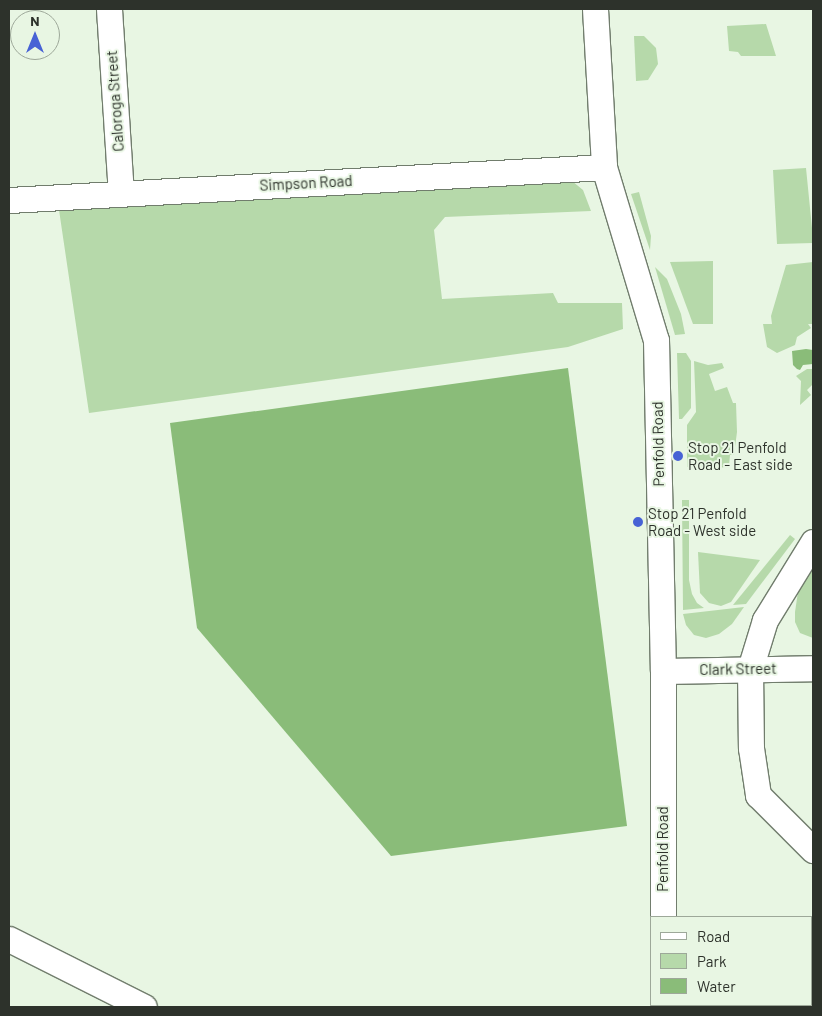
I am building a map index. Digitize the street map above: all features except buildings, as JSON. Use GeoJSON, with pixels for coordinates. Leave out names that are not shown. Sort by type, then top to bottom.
{"type":"FeatureCollection","features":[{"type":"Feature","properties":{"kind":"street","name":"Caloroga Street"},"geometry":{"type":"LineString","coordinates":[[109,9],[121,193]]}},
{"type":"Feature","properties":{"kind":"street","name":"Penfold Road"},"geometry":{"type":"LineString","coordinates":[[595,9],[604,167],[656,340],[664,671],[663,916]]}},
{"type":"Feature","properties":{"kind":"street","name":"Simpson Road"},"geometry":{"type":"LineString","coordinates":[[9,200],[604,167]]}},
{"type":"Feature","properties":{"kind":"street"},"geometry":{"type":"LineString","coordinates":[[813,542],[765,620],[750,669],[751,748],[758,795],[813,850]]}},
{"type":"Feature","properties":{"kind":"street","name":"Clark Street"},"geometry":{"type":"LineString","coordinates":[[664,671],[813,668]]}},
{"type":"Feature","properties":{"kind":"street"},"geometry":{"type":"LineString","coordinates":[[9,939],[144,1007]]}},
{"type":"Feature","properties":{"kind":"green space"},"geometry":{"type":"Polygon","coordinates":[[[766,24],[776,56],[741,56],[738,52],[729,51],[727,26],[766,24]]]}},
{"type":"Feature","properties":{"kind":"green space"},"geometry":{"type":"Polygon","coordinates":[[[634,36],[644,36],[656,48],[658,64],[648,80],[636,81],[634,36]]]}},
{"type":"Feature","properties":{"kind":"green space"},"geometry":{"type":"Polygon","coordinates":[[[806,168],[813,243],[777,244],[773,170],[806,168]]]}},
{"type":"Feature","properties":{"kind":"green space"},"geometry":{"type":"Polygon","coordinates":[[[572,181],[583,190],[591,211],[445,217],[434,230],[442,299],[553,293],[558,303],[622,303],[623,329],[568,347],[89,413],[59,210],[572,181]]]}},
{"type":"Feature","properties":{"kind":"green space"},"geometry":{"type":"Polygon","coordinates":[[[639,192],[651,236],[650,250],[631,194],[639,192]]]}},
{"type":"Feature","properties":{"kind":"green space"},"geometry":{"type":"Polygon","coordinates":[[[713,261],[713,324],[693,324],[670,262],[713,261]]]}},
{"type":"Feature","properties":{"kind":"green space"},"geometry":{"type":"Polygon","coordinates":[[[813,262],[813,324],[808,324],[811,328],[797,337],[795,345],[777,353],[767,347],[763,324],[772,324],[771,316],[786,265],[813,262]]]}},
{"type":"Feature","properties":{"kind":"green space"},"geometry":{"type":"Polygon","coordinates":[[[655,267],[667,279],[681,314],[685,334],[675,335],[655,267]]]}},
{"type":"Feature","properties":{"kind":"green space"},"geometry":{"type":"Polygon","coordinates":[[[677,353],[686,353],[691,361],[691,408],[682,419],[679,419],[677,353]]]}},
{"type":"Feature","properties":{"kind":"green space"},"geometry":{"type":"Polygon","coordinates":[[[694,361],[708,365],[722,363],[724,368],[709,374],[715,391],[727,387],[733,403],[736,403],[737,432],[734,455],[730,455],[729,466],[720,468],[687,467],[687,425],[696,412],[694,361]]]}},
{"type":"Feature","properties":{"kind":"green space"},"geometry":{"type":"Polygon","coordinates":[[[807,369],[813,369],[813,384],[807,390],[811,395],[800,405],[801,381],[796,376],[807,369]]]}},
{"type":"Feature","properties":{"kind":"green space"},"geometry":{"type":"Polygon","coordinates":[[[682,500],[689,500],[689,580],[692,594],[697,603],[704,608],[683,610],[682,500]]]}},
{"type":"Feature","properties":{"kind":"green space"},"geometry":{"type":"Polygon","coordinates":[[[790,535],[795,539],[746,604],[733,605],[790,535]]]}},
{"type":"Feature","properties":{"kind":"green space"},"geometry":{"type":"Polygon","coordinates":[[[698,552],[760,560],[731,602],[721,606],[709,603],[700,593],[698,552]]]}},
{"type":"Feature","properties":{"kind":"green space"},"geometry":{"type":"Polygon","coordinates":[[[812,571],[813,638],[800,633],[795,622],[798,592],[812,571]]]}},
{"type":"Feature","properties":{"kind":"green space"},"geometry":{"type":"Polygon","coordinates":[[[744,607],[732,624],[719,634],[706,638],[694,635],[686,625],[683,614],[744,607]]]}},
{"type":"Feature","properties":{"kind":"water"},"geometry":{"type":"Polygon","coordinates":[[[813,350],[813,364],[803,365],[800,370],[797,369],[793,365],[792,351],[813,350]]]}},
{"type":"Feature","properties":{"kind":"water"},"geometry":{"type":"Polygon","coordinates":[[[568,368],[627,826],[391,856],[197,628],[170,423],[568,368]]]}},
{"type":"Feature","properties":{"kind":"place","name":"Stop 21 Penfold Road - East side"},"geometry":{"type":"Point","coordinates":[678,456]}},
{"type":"Feature","properties":{"kind":"place","name":"Stop 21 Penfold Road - West side"},"geometry":{"type":"Point","coordinates":[638,522]}}]}
